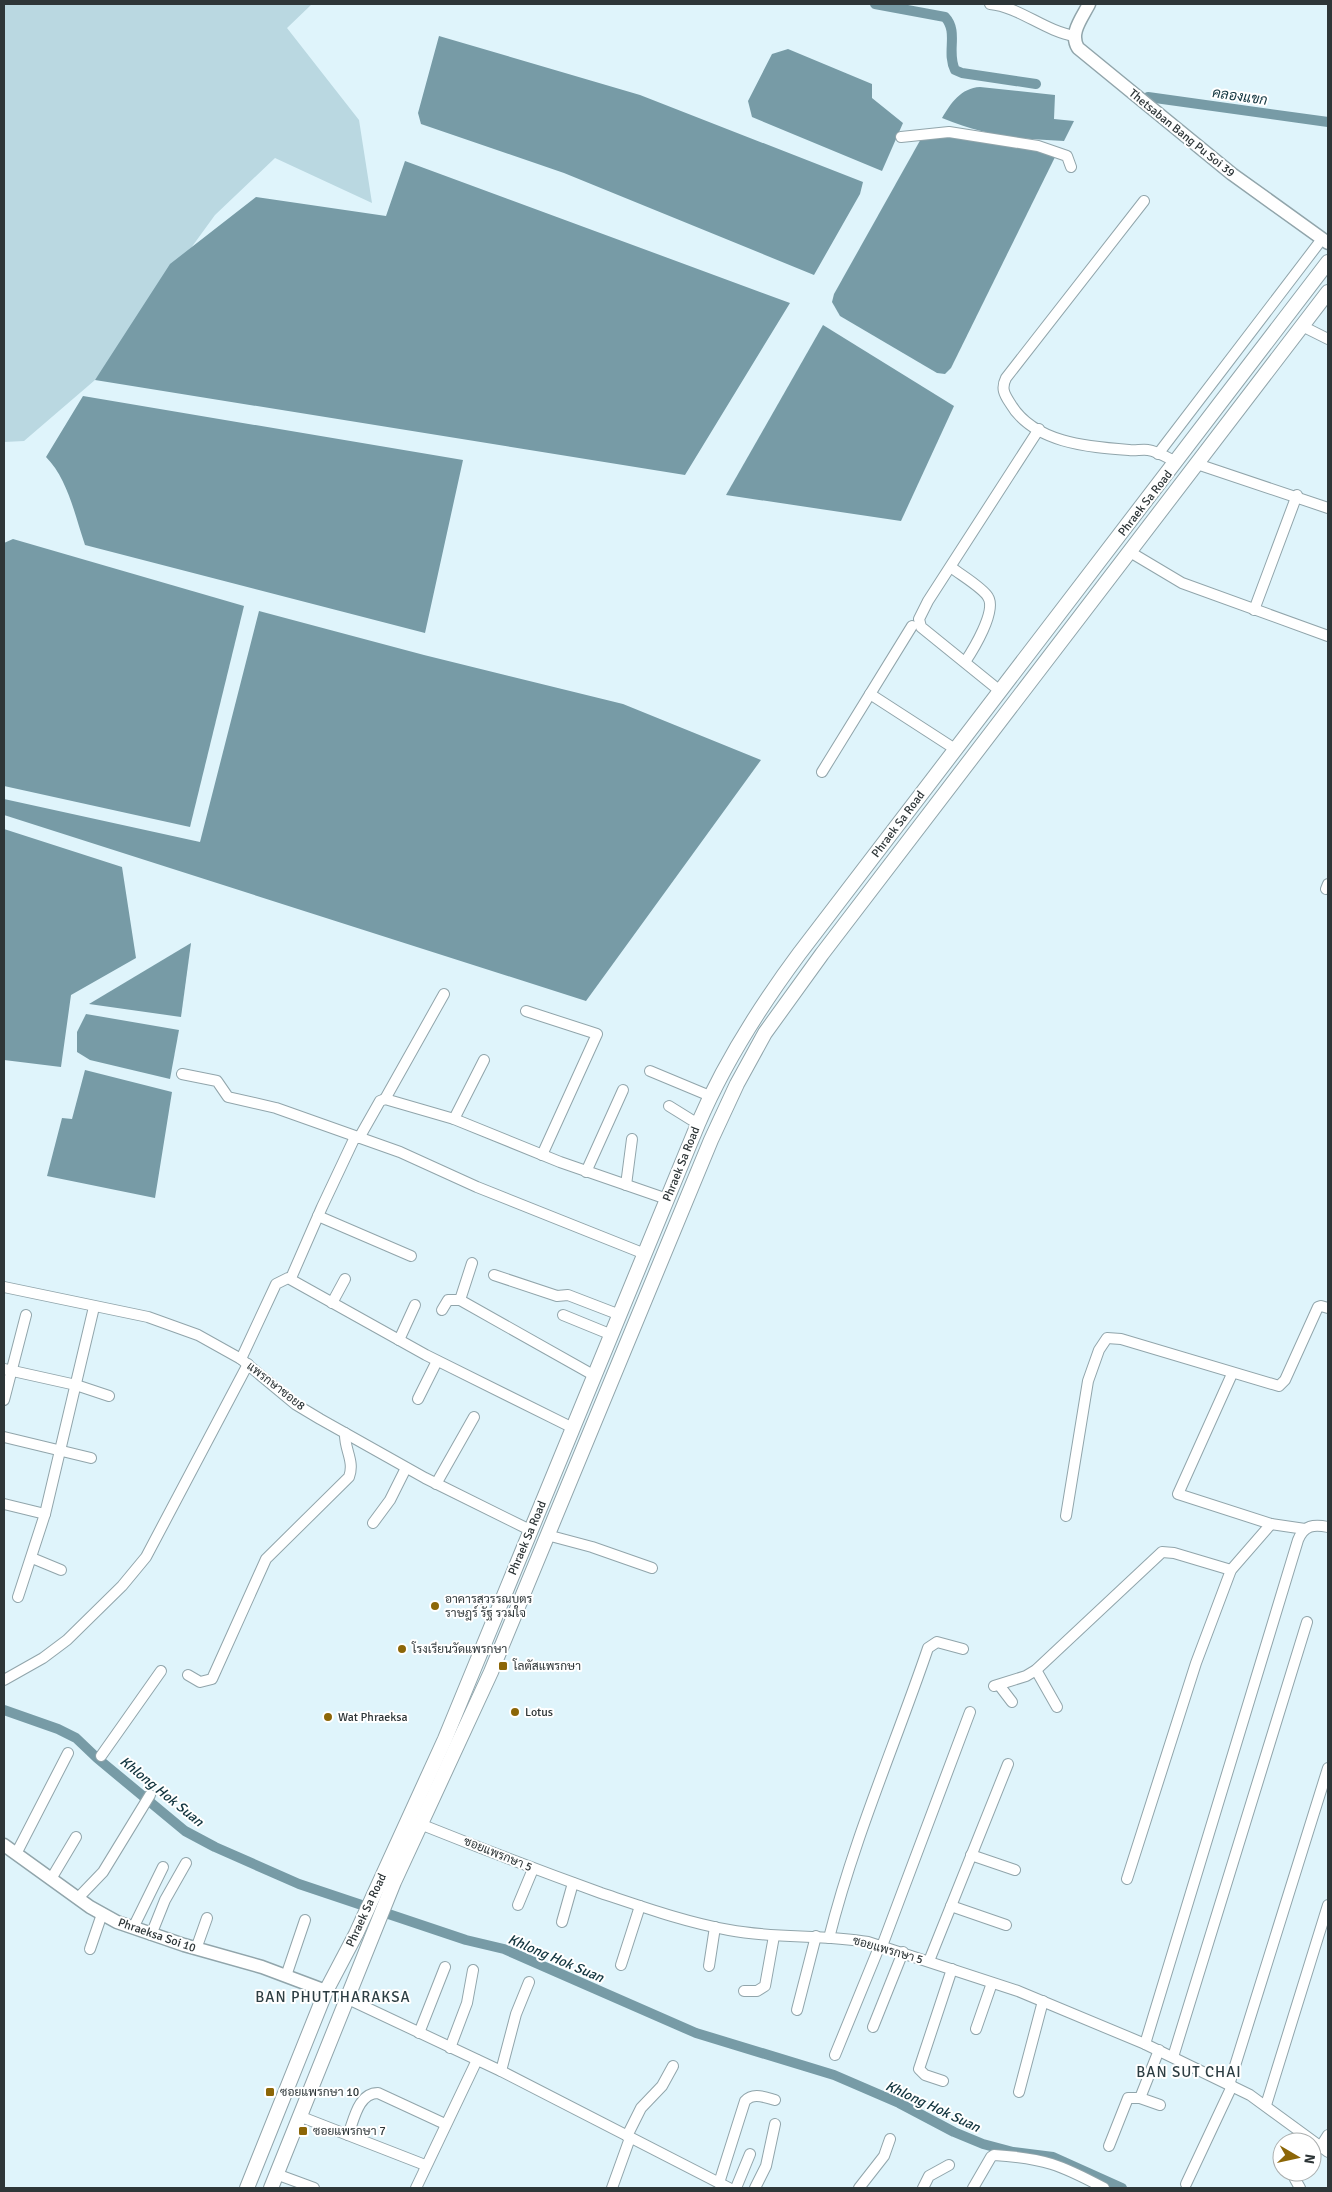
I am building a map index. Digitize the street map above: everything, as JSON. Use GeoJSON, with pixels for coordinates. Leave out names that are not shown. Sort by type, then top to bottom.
{"type":"FeatureCollection","features":[{"type":"Feature","properties":{"kind":"main road","name":"Phraek Sa Road"},"geometry":{"type":"LineString","coordinates":[[271,2188],[377,1925],[380,1898],[698,1124],[737,1044],[780,979],[1328,262]]}},
{"type":"Feature","properties":{"kind":"main road","name":"Phraek Sa Road"},"geometry":{"type":"LineString","coordinates":[[247,2188],[326,1991],[363,1920],[380,1898],[420,1824],[491,1672],[711,1140],[755,1051],[810,970],[1328,292]]}},
{"type":"Feature","properties":{"kind":"main road"},"geometry":{"type":"LineString","coordinates":[[1014,672],[1028,683]]}},
{"type":"Feature","properties":{"kind":"street"},"geometry":{"type":"LineString","coordinates":[[990,4],[1006,7],[1062,34],[1075,36],[1076,28],[1089,4]]}},
{"type":"Feature","properties":{"kind":"street","name":"Thetsaban Bang Pu Soi 39"},"geometry":{"type":"LineString","coordinates":[[1075,36],[1074,42],[1090,60],[1232,174],[1325,241]]}},
{"type":"Feature","properties":{"kind":"street"},"geometry":{"type":"LineString","coordinates":[[901,137],[950,132],[1038,146],[1067,156],[1071,167]]}},
{"type":"Feature","properties":{"kind":"street"},"geometry":{"type":"LineString","coordinates":[[1144,201],[1006,378],[1003,385],[1004,394],[1013,409],[1028,423],[1053,438],[1071,444],[1128,450],[1148,450],[1176,462]]}},
{"type":"Feature","properties":{"kind":"street"},"geometry":{"type":"LineString","coordinates":[[1158,454],[1325,241]]}},
{"type":"Feature","properties":{"kind":"street"},"geometry":{"type":"LineString","coordinates":[[1302,326],[1328,339]]}},
{"type":"Feature","properties":{"kind":"street"},"geometry":{"type":"LineString","coordinates":[[1000,691],[921,627],[919,619],[928,601],[952,568],[1039,429]]}},
{"type":"Feature","properties":{"kind":"street"},"geometry":{"type":"LineString","coordinates":[[1197,464],[1296,495],[1328,508]]}},
{"type":"Feature","properties":{"kind":"street"},"geometry":{"type":"LineString","coordinates":[[1254,610],[1296,495]]}},
{"type":"Feature","properties":{"kind":"street"},"geometry":{"type":"LineString","coordinates":[[1130,552],[1182,583],[1328,636]]}},
{"type":"Feature","properties":{"kind":"street"},"geometry":{"type":"LineString","coordinates":[[952,568],[988,597],[991,605],[978,643],[965,662]]}},
{"type":"Feature","properties":{"kind":"street"},"geometry":{"type":"LineString","coordinates":[[822,772],[912,626]]}},
{"type":"Feature","properties":{"kind":"street"},"geometry":{"type":"LineString","coordinates":[[870,694],[955,750]]}},
{"type":"Feature","properties":{"kind":"street"},"geometry":{"type":"LineString","coordinates":[[291,1278],[318,1216],[357,1138],[380,1101],[385,1099],[444,994]]}},
{"type":"Feature","properties":{"kind":"street"},"geometry":{"type":"LineString","coordinates":[[526,1011],[597,1034],[542,1155]]}},
{"type":"Feature","properties":{"kind":"street"},"geometry":{"type":"LineString","coordinates":[[454,1119],[484,1060]]}},
{"type":"Feature","properties":{"kind":"street"},"geometry":{"type":"LineString","coordinates":[[650,1071],[710,1096]]}},
{"type":"Feature","properties":{"kind":"street"},"geometry":{"type":"LineString","coordinates":[[182,1074],[217,1081],[228,1097],[276,1108],[400,1152],[477,1187],[645,1254]]}},
{"type":"Feature","properties":{"kind":"street"},"geometry":{"type":"LineString","coordinates":[[586,1172],[623,1090]]}},
{"type":"Feature","properties":{"kind":"street"},"geometry":{"type":"LineString","coordinates":[[385,1099],[454,1119],[586,1172],[667,1199]]}},
{"type":"Feature","properties":{"kind":"street"},"geometry":{"type":"LineString","coordinates":[[668,1106],[698,1124]]}},
{"type":"Feature","properties":{"kind":"street"},"geometry":{"type":"LineString","coordinates":[[626,1185],[632,1139]]}},
{"type":"Feature","properties":{"kind":"street"},"geometry":{"type":"LineString","coordinates":[[318,1216],[411,1256]]}},
{"type":"Feature","properties":{"kind":"street"},"geometry":{"type":"LineString","coordinates":[[460,1300],[472,1263]]}},
{"type":"Feature","properties":{"kind":"street"},"geometry":{"type":"LineString","coordinates":[[494,1275],[557,1296],[568,1295],[620,1315]]}},
{"type":"Feature","properties":{"kind":"street"},"geometry":{"type":"LineString","coordinates":[[5,1678],[43,1658],[67,1640],[122,1586],[146,1557],[245,1362],[276,1284],[285,1277],[291,1278],[437,1361],[573,1428]]}},
{"type":"Feature","properties":{"kind":"street"},"geometry":{"type":"LineString","coordinates":[[332,1303],[345,1279]]}},
{"type":"Feature","properties":{"kind":"street","name":"แพรกษาซอย8"},"geometry":{"type":"LineString","coordinates":[[4,1287],[94,1308],[148,1317],[198,1334],[245,1362],[295,1404],[406,1468],[530,1530]]}},
{"type":"Feature","properties":{"kind":"street"},"geometry":{"type":"LineString","coordinates":[[442,1310],[448,1300],[460,1300],[594,1376]]}},
{"type":"Feature","properties":{"kind":"street"},"geometry":{"type":"LineString","coordinates":[[399,1340],[415,1305]]}},
{"type":"Feature","properties":{"kind":"street"},"geometry":{"type":"LineString","coordinates":[[1066,1516],[1088,1381],[1099,1350],[1107,1338],[1139,1344],[1275,1387],[1282,1385],[1318,1308],[1321,1306],[1328,1308]]}},
{"type":"Feature","properties":{"kind":"street"},"geometry":{"type":"LineString","coordinates":[[18,1597],[45,1514],[94,1308]]}},
{"type":"Feature","properties":{"kind":"street"},"geometry":{"type":"LineString","coordinates":[[4,1400],[7,1370],[26,1315]]}},
{"type":"Feature","properties":{"kind":"street"},"geometry":{"type":"LineString","coordinates":[[563,1315],[612,1335]]}},
{"type":"Feature","properties":{"kind":"street"},"geometry":{"type":"LineString","coordinates":[[418,1399],[437,1361]]}},
{"type":"Feature","properties":{"kind":"street"},"geometry":{"type":"LineString","coordinates":[[7,1370],[76,1385],[109,1396]]}},
{"type":"Feature","properties":{"kind":"street"},"geometry":{"type":"LineString","coordinates":[[1232,1374],[1178,1494],[1271,1524],[1305,1529],[1318,1525],[1328,1527]]}},
{"type":"Feature","properties":{"kind":"street"},"geometry":{"type":"LineString","coordinates":[[436,1484],[474,1417]]}},
{"type":"Feature","properties":{"kind":"street"},"geometry":{"type":"LineString","coordinates":[[188,1675],[200,1682],[212,1679],[266,1559],[349,1477],[351,1462],[344,1441],[345,1433]]}},
{"type":"Feature","properties":{"kind":"street"},"geometry":{"type":"LineString","coordinates":[[4,1437],[91,1458]]}},
{"type":"Feature","properties":{"kind":"street"},"geometry":{"type":"LineString","coordinates":[[373,1523],[390,1500],[406,1468]]}},
{"type":"Feature","properties":{"kind":"street"},"geometry":{"type":"LineString","coordinates":[[4,1504],[45,1514]]}},
{"type":"Feature","properties":{"kind":"street"},"geometry":{"type":"LineString","coordinates":[[1127,1880],[1196,1663],[1230,1570],[1271,1524]]}},
{"type":"Feature","properties":{"kind":"street"},"geometry":{"type":"LineString","coordinates":[[1145,2044],[1296,1550],[1305,1529]]}},
{"type":"Feature","properties":{"kind":"street"},"geometry":{"type":"LineString","coordinates":[[548,1535],[592,1547],[652,1568]]}},
{"type":"Feature","properties":{"kind":"street"},"geometry":{"type":"LineString","coordinates":[[1012,1702],[996,1686],[1038,1673],[1162,1552],[1174,1553],[1230,1570]]}},
{"type":"Feature","properties":{"kind":"street"},"geometry":{"type":"LineString","coordinates":[[32,1558],[61,1570]]}},
{"type":"Feature","properties":{"kind":"street"},"geometry":{"type":"LineString","coordinates":[[1173,2057],[1307,1622]]}},
{"type":"Feature","properties":{"kind":"street"},"geometry":{"type":"LineString","coordinates":[[829,1938],[841,1889],[862,1826],[928,1648],[937,1642],[962,1649]]}},
{"type":"Feature","properties":{"kind":"street"},"geometry":{"type":"LineString","coordinates":[[102,1756],[161,1671]]}},
{"type":"Feature","properties":{"kind":"street"},"geometry":{"type":"LineString","coordinates":[[1038,1673],[1057,1707]]}},
{"type":"Feature","properties":{"kind":"street"},"geometry":{"type":"LineString","coordinates":[[835,2055],[881,1945],[970,1712]]}},
{"type":"Feature","properties":{"kind":"street"},"geometry":{"type":"LineString","coordinates":[[16,1854],[68,1753]]}},
{"type":"Feature","properties":{"kind":"street"},"geometry":{"type":"LineString","coordinates":[[929,1961],[1008,1764]]}},
{"type":"Feature","properties":{"kind":"street"},"geometry":{"type":"LineString","coordinates":[[1186,2184],[1230,2086],[1328,1768]]}},
{"type":"Feature","properties":{"kind":"street"},"geometry":{"type":"LineString","coordinates":[[78,1898],[103,1872],[150,1795]]}},
{"type":"Feature","properties":{"kind":"street","name":"ซอยแพรกษา 5"},"geometry":{"type":"LineString","coordinates":[[420,1824],[573,1883],[640,1906],[715,1927],[774,1936],[850,1938],[881,1945],[952,1969],[1043,2001],[1159,2050],[1266,2105],[1300,2132]]}},
{"type":"Feature","properties":{"kind":"street"},"geometry":{"type":"LineString","coordinates":[[51,1879],[76,1837]]}},
{"type":"Feature","properties":{"kind":"street","name":"Phraeksa Soi 10"},"geometry":{"type":"LineString","coordinates":[[4,1846],[102,1914],[133,1928],[286,1976],[326,1991]]}},
{"type":"Feature","properties":{"kind":"street"},"geometry":{"type":"LineString","coordinates":[[971,1855],[1016,1870]]}},
{"type":"Feature","properties":{"kind":"street"},"geometry":{"type":"LineString","coordinates":[[151,1935],[165,1900],[186,1863]]}},
{"type":"Feature","properties":{"kind":"street"},"geometry":{"type":"LineString","coordinates":[[133,1928],[163,1867]]}},
{"type":"Feature","properties":{"kind":"street"},"geometry":{"type":"LineString","coordinates":[[518,1905],[533,1869]]}},
{"type":"Feature","properties":{"kind":"street"},"geometry":{"type":"LineString","coordinates":[[562,1922],[573,1883]]}},
{"type":"Feature","properties":{"kind":"street"},"geometry":{"type":"LineString","coordinates":[[1266,2105],[1328,1905]]}},
{"type":"Feature","properties":{"kind":"street"},"geometry":{"type":"LineString","coordinates":[[621,1966],[640,1906]]}},
{"type":"Feature","properties":{"kind":"street"},"geometry":{"type":"LineString","coordinates":[[951,1906],[1006,1925]]}},
{"type":"Feature","properties":{"kind":"street"},"geometry":{"type":"LineString","coordinates":[[90,1949],[102,1914]]}},
{"type":"Feature","properties":{"kind":"street"},"geometry":{"type":"LineString","coordinates":[[196,1949],[207,1918]]}},
{"type":"Feature","properties":{"kind":"street"},"geometry":{"type":"LineString","coordinates":[[286,1976],[305,1920]]}},
{"type":"Feature","properties":{"kind":"street"},"geometry":{"type":"LineString","coordinates":[[709,1966],[715,1927]]}},
{"type":"Feature","properties":{"kind":"street"},"geometry":{"type":"LineString","coordinates":[[744,1991],[758,1991],[765,1986],[774,1936]]}},
{"type":"Feature","properties":{"kind":"street"},"geometry":{"type":"LineString","coordinates":[[797,2010],[816,1936]]}},
{"type":"Feature","properties":{"kind":"street"},"geometry":{"type":"LineString","coordinates":[[873,2027],[903,1952]]}},
{"type":"Feature","properties":{"kind":"street"},"geometry":{"type":"LineString","coordinates":[[419,2033],[445,1967]]}},
{"type":"Feature","properties":{"kind":"street"},"geometry":{"type":"LineString","coordinates":[[943,2081],[925,2075],[919,2069],[952,1969]]}},
{"type":"Feature","properties":{"kind":"street"},"geometry":{"type":"LineString","coordinates":[[450,2048],[467,2003],[473,1970]]}},
{"type":"Feature","properties":{"kind":"street"},"geometry":{"type":"LineString","coordinates":[[501,2071],[516,2014],[528,1982]]}},
{"type":"Feature","properties":{"kind":"street"},"geometry":{"type":"LineString","coordinates":[[976,2028],[992,1983]]}},
{"type":"Feature","properties":{"kind":"street"},"geometry":{"type":"LineString","coordinates":[[346,1998],[501,2071],[724,2186],[745,2101],[752,2096],[775,2100]]}},
{"type":"Feature","properties":{"kind":"street"},"geometry":{"type":"LineString","coordinates":[[1019,2092],[1043,2001]]}},
{"type":"Feature","properties":{"kind":"street"},"geometry":{"type":"LineString","coordinates":[[1140,2098],[1159,2050]]}},
{"type":"Feature","properties":{"kind":"street"},"geometry":{"type":"LineString","coordinates":[[416,2188],[425,2165],[477,2060]]}},
{"type":"Feature","properties":{"kind":"street"},"geometry":{"type":"LineString","coordinates":[[612,2188],[628,2137],[641,2108],[659,2090],[673,2066]]}},
{"type":"Feature","properties":{"kind":"street"},"geometry":{"type":"LineString","coordinates":[[348,2135],[363,2099],[370,2093],[378,2093],[445,2124]]}},
{"type":"Feature","properties":{"kind":"street"},"geometry":{"type":"LineString","coordinates":[[1109,2146],[1128,2098],[1140,2098],[1160,2105]]}},
{"type":"Feature","properties":{"kind":"street"},"geometry":{"type":"LineString","coordinates":[[299,2116],[425,2165]]}},
{"type":"Feature","properties":{"kind":"street"},"geometry":{"type":"LineString","coordinates":[[755,2188],[766,2166],[775,2124]]}},
{"type":"Feature","properties":{"kind":"street"},"geometry":{"type":"LineString","coordinates":[[859,2188],[884,2156],[890,2139]]}},
{"type":"Feature","properties":{"kind":"street"},"geometry":{"type":"LineString","coordinates":[[736,2188],[750,2154]]}},
{"type":"Feature","properties":{"kind":"street"},"geometry":{"type":"LineString","coordinates":[[973,2188],[990,2157],[994,2155],[1043,2160],[1066,2168],[1104,2188]]}},
{"type":"Feature","properties":{"kind":"street"},"geometry":{"type":"LineString","coordinates":[[922,2188],[929,2176],[949,2165]]}},
{"type":"Feature","properties":{"kind":"street"},"geometry":{"type":"LineString","coordinates":[[276,2174],[314,2188]]}},
{"type":"Feature","properties":{"kind":"shaded area"},"geometry":{"type":"Polygon","coordinates":[[[4,4],[312,4],[287,28],[359,120],[372,203],[275,158],[215,215],[95,380],[24,441],[4,442],[4,4]]]}},
{"type":"Feature","properties":{"kind":"shaded area"},"geometry":{"type":"Polygon","coordinates":[[[439,36],[640,95],[863,182],[860,194],[814,275],[564,173],[421,124],[418,113],[439,36]]]}},
{"type":"Feature","properties":{"kind":"shaded area"},"geometry":{"type":"Polygon","coordinates":[[[788,49],[872,84],[872,98],[903,123],[882,171],[752,117],[748,101],[772,54],[788,49]]]}},
{"type":"Feature","properties":{"kind":"shaded area"},"geometry":{"type":"Polygon","coordinates":[[[980,87],[1055,95],[1054,119],[1074,121],[1064,141],[1002,136],[973,129],[942,118],[957,97],[967,90],[980,87]]]}},
{"type":"Feature","properties":{"kind":"shaded area"},"geometry":{"type":"Polygon","coordinates":[[[930,130],[1059,149],[951,368],[945,374],[937,373],[840,316],[832,302],[834,294],[922,137],[930,130]]]}},
{"type":"Feature","properties":{"kind":"shaded area"},"geometry":{"type":"Polygon","coordinates":[[[405,161],[790,303],[685,475],[95,380],[170,264],[256,197],[386,216],[405,161]]]}},
{"type":"Feature","properties":{"kind":"shaded area"},"geometry":{"type":"Polygon","coordinates":[[[823,325],[954,406],[901,521],[726,495],[823,325]]]}},
{"type":"Feature","properties":{"kind":"shaded area"},"geometry":{"type":"Polygon","coordinates":[[[83,396],[463,460],[425,633],[85,545],[65,487],[54,466],[46,457],[83,396]]]}},
{"type":"Feature","properties":{"kind":"shaded area"},"geometry":{"type":"Polygon","coordinates":[[[13,539],[244,606],[190,827],[4,786],[4,543],[13,539]]]}},
{"type":"Feature","properties":{"kind":"shaded area"},"geometry":{"type":"Polygon","coordinates":[[[259,611],[424,655],[623,704],[761,760],[586,1001],[4,815],[4,799],[200,842],[259,611]]]}},
{"type":"Feature","properties":{"kind":"shaded area"},"geometry":{"type":"Polygon","coordinates":[[[4,829],[122,867],[136,958],[71,995],[61,1067],[4,1060],[4,829]]]}},
{"type":"Feature","properties":{"kind":"shaded area"},"geometry":{"type":"Polygon","coordinates":[[[191,943],[181,1017],[89,1004],[191,943]]]}},
{"type":"Feature","properties":{"kind":"shaded area"},"geometry":{"type":"Polygon","coordinates":[[[86,1014],[179,1030],[170,1079],[90,1060],[77,1052],[77,1032],[86,1014]]]}},
{"type":"Feature","properties":{"kind":"shaded area"},"geometry":{"type":"Polygon","coordinates":[[[85,1070],[172,1092],[155,1198],[47,1176],[62,1118],[72,1119],[85,1070]]]}},
{"type":"Feature","properties":{"kind":"waterway"},"geometry":{"type":"LineString","coordinates":[[875,4],[945,17],[951,29],[952,56],[955,70],[962,73],[1036,84]]}},
{"type":"Feature","properties":{"kind":"waterway","name":"คลองแขก"},"geometry":{"type":"LineString","coordinates":[[1148,97],[1328,122]]}},
{"type":"Feature","properties":{"kind":"waterway","name":"Khlong Hok Suan"},"geometry":{"type":"LineString","coordinates":[[4,1710],[58,1729],[76,1738],[97,1758],[185,1831],[215,1847],[299,1884],[466,1940],[504,1949],[696,2033],[834,2075],[899,2103],[954,2132],[983,2144],[1013,2152],[1053,2157],[1122,2188]]}},
{"type":"Feature","properties":{"kind":"place","name":"อาคารสุวรรณบุตร ราษฎร์ รัฐ รวมใจ"},"geometry":{"type":"Point","coordinates":[435,1606]}},
{"type":"Feature","properties":{"kind":"place","name":"โรงเรียนวัดแพรกษา"},"geometry":{"type":"Point","coordinates":[402,1649]}},
{"type":"Feature","properties":{"kind":"place","name":"โลตัสแพรกษา"},"geometry":{"type":"Point","coordinates":[503,1666]}},
{"type":"Feature","properties":{"kind":"place","name":"Lotus"},"geometry":{"type":"Point","coordinates":[515,1712]}},
{"type":"Feature","properties":{"kind":"place","name":"Wat Phraeksa"},"geometry":{"type":"Point","coordinates":[328,1717]}},
{"type":"Feature","properties":{"kind":"place","name":"ซอยแพรกษา 10"},"geometry":{"type":"Point","coordinates":[270,2092]}},
{"type":"Feature","properties":{"kind":"place","name":"ซอยแพรกษา 7"},"geometry":{"type":"Point","coordinates":[303,2131]}},
{"type":"Feature","properties":{"kind":"district","name":"BAN PHUTTHARAKSA"},"geometry":{"type":"Point","coordinates":[333,1997]}},
{"type":"Feature","properties":{"kind":"district","name":"BAN SUT CHAI"},"geometry":{"type":"Point","coordinates":[1189,2072]}}]}
